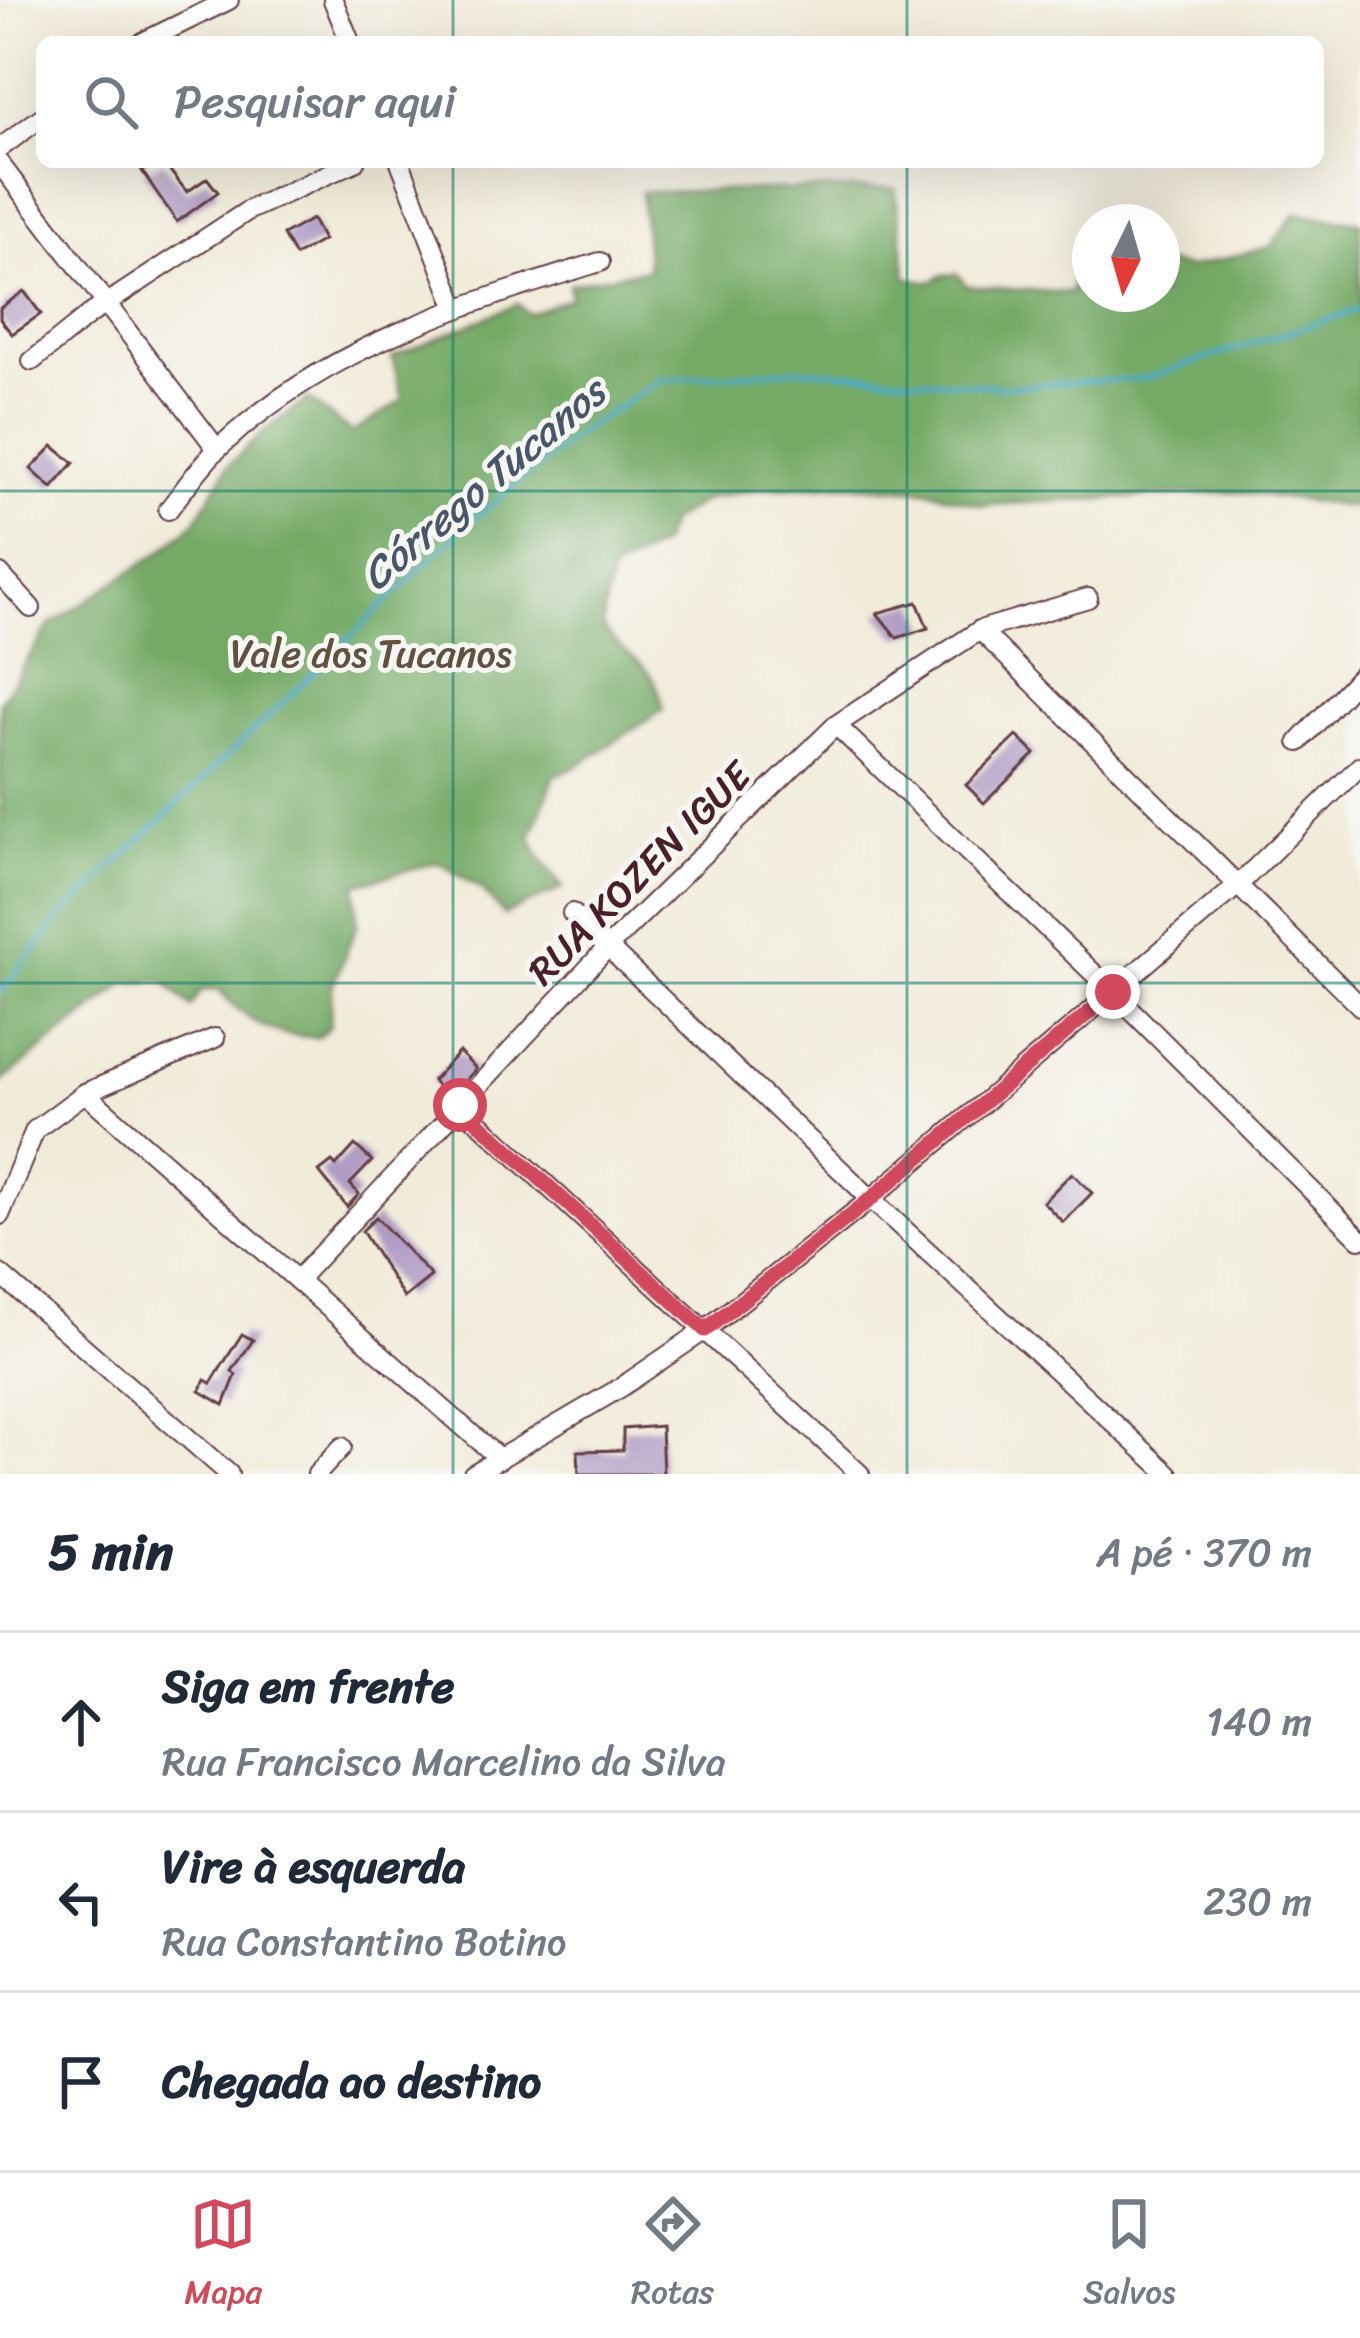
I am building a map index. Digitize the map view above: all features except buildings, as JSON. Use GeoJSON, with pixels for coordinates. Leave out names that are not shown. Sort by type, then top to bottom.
{"type":"FeatureCollection","features":[{"type":"Feature","properties":{"kind":"street"},"geometry":{"type":"LineString","coordinates":[[154,36],[229,0]]}},
{"type":"Feature","properties":{"kind":"street"},"geometry":{"type":"LineString","coordinates":[[333,0],[348,36]]}},
{"type":"Feature","properties":{"kind":"street"},"geometry":{"type":"LineString","coordinates":[[0,148],[36,121]]}},
{"type":"Feature","properties":{"kind":"street"},"geometry":{"type":"LineString","coordinates":[[0,164],[218,448]]}},
{"type":"Feature","properties":{"kind":"street"},"geometry":{"type":"LineString","coordinates":[[32,361],[104,305],[249,210],[343,168]]}},
{"type":"Feature","properties":{"kind":"street"},"geometry":{"type":"LineString","coordinates":[[402,168],[457,306]]}},
{"type":"Feature","properties":{"kind":"street"},"geometry":{"type":"LineString","coordinates":[[168,510],[218,448],[280,394],[352,353],[457,306],[600,262]]}},
{"type":"Feature","properties":{"kind":"street"},"geometry":{"type":"LineString","coordinates":[[0,574],[31,608]]}},
{"type":"Feature","properties":{"kind":"street","name":"RUA KOZEN IGUE"},"geometry":{"type":"LineString","coordinates":[[297,1280],[608,947],[836,724],[980,630],[1088,598]]}},
{"type":"Feature","properties":{"kind":"street"},"geometry":{"type":"LineString","coordinates":[[980,630],[1360,1006]]}},
{"type":"Feature","properties":{"kind":"street"},"geometry":{"type":"LineString","coordinates":[[1299,742],[1360,676]]}},
{"type":"Feature","properties":{"kind":"street"},"geometry":{"type":"LineString","coordinates":[[836,724],[1360,1238]]}},
{"type":"Feature","properties":{"kind":"street"},"geometry":{"type":"LineString","coordinates":[[473,1474],[620,1388],[705,1330],[871,1199],[1238,885],[1360,766]]}},
{"type":"Feature","properties":{"kind":"street"},"geometry":{"type":"LineString","coordinates":[[572,914],[1157,1470]]}},
{"type":"Feature","properties":{"kind":"street"},"geometry":{"type":"LineString","coordinates":[[0,1215],[35,1130],[85,1093],[215,1038]]}},
{"type":"Feature","properties":{"kind":"street"},"geometry":{"type":"LineString","coordinates":[[85,1093],[500,1459]]}},
{"type":"Feature","properties":{"kind":"street"},"geometry":{"type":"LineString","coordinates":[[460,1105],[860,1474]]}},
{"type":"Feature","properties":{"kind":"street"},"geometry":{"type":"LineString","coordinates":[[0,1274],[229,1474]]}},
{"type":"Feature","properties":{"kind":"street"},"geometry":{"type":"LineString","coordinates":[[317,1474],[341,1448]]}},
{"type":"Feature","properties":{"kind":"green space","name":"Vale dos Tucanos"},"geometry":{"type":"Polygon","coordinates":[[[895,188],[907,278],[932,282],[957,274],[967,286],[1071,293],[1072,285],[1072,312],[1180,312],[1180,266],[1270,247],[1296,213],[1360,222],[1360,508],[1238,492],[982,505],[926,490],[847,485],[761,489],[709,498],[671,521],[661,545],[611,572],[602,626],[647,670],[663,710],[574,768],[555,775],[531,837],[563,888],[504,915],[481,889],[438,862],[356,884],[357,925],[332,987],[330,1026],[318,1037],[263,1026],[219,990],[202,990],[191,1007],[163,981],[126,983],[0,1083],[0,702],[50,625],[162,551],[195,522],[229,465],[308,399],[352,433],[403,400],[392,357],[518,304],[528,314],[570,298],[569,284],[648,269],[641,192],[895,188]]]}},
{"type":"Feature","properties":{"kind":"waterway","name":"Córrego Tucanos"},"geometry":{"type":"LineString","coordinates":[[0,993],[60,918],[461,530],[581,431],[661,380],[801,369],[1008,387],[1146,378],[1360,309]]}},
{"type":"Feature","properties":{"kind":"route"},"geometry":{"type":"LineString","coordinates":[[460,1105],[705,1330],[871,1199],[1113,992]]}}]}
